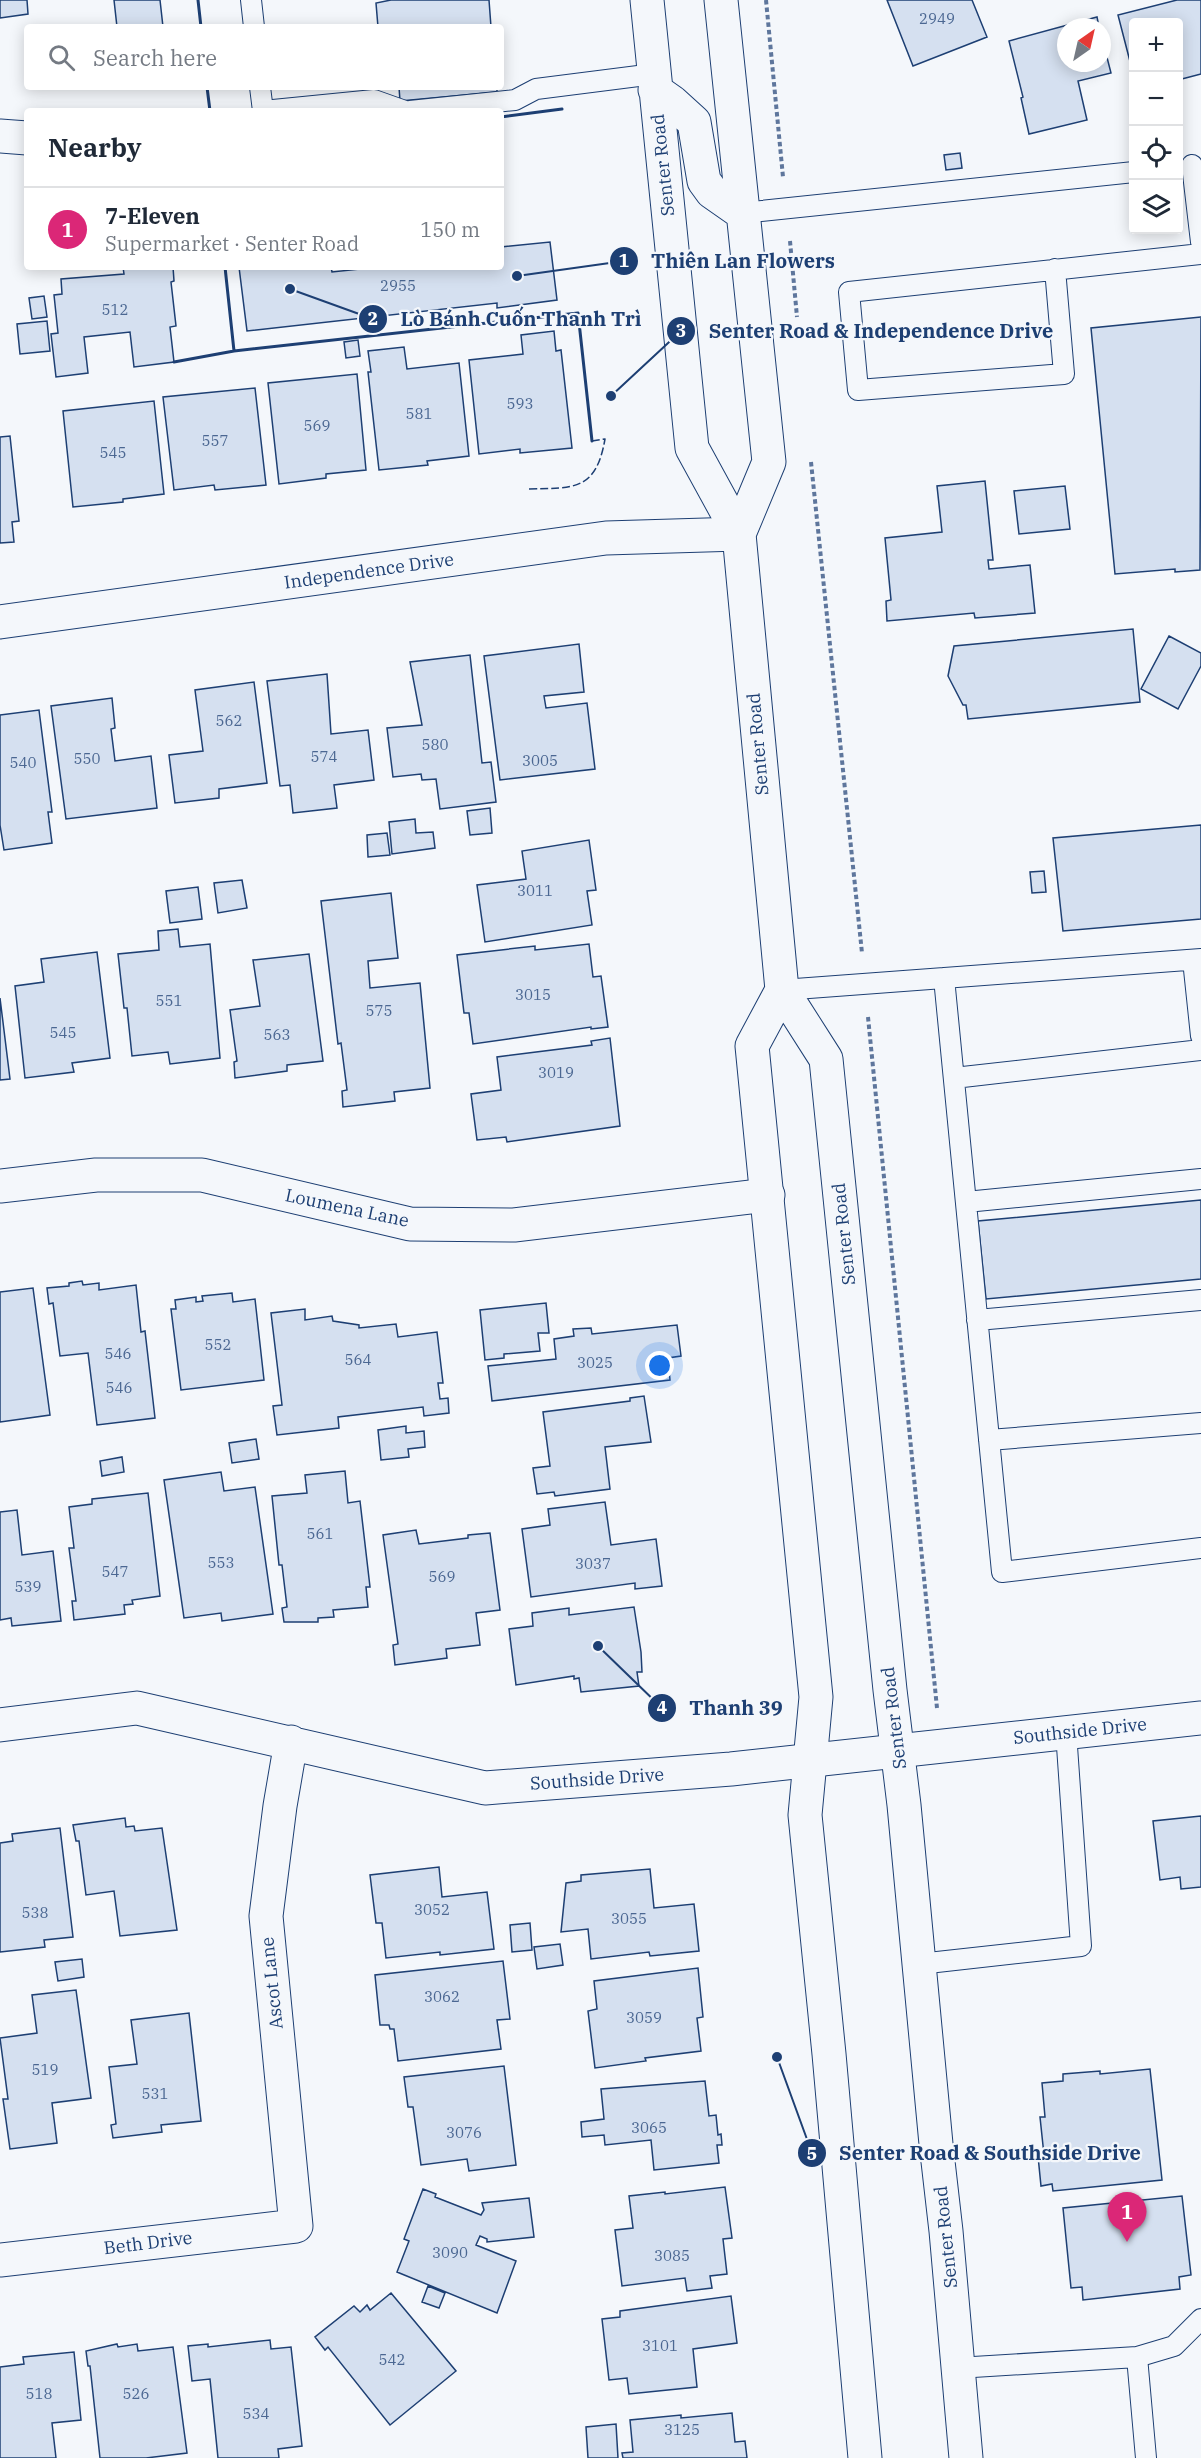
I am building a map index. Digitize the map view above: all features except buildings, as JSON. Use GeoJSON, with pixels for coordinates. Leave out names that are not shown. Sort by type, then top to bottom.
{"type":"FeatureCollection","features":[{"type":"Feature","properties":{"kind":"main road","name":"Senter Road"},"geometry":{"type":"LineString","coordinates":[[646,0],[692,448],[739,534],[782,990],[826,1059],[890,1690],[898,1749],[966,2458]]}},
{"type":"Feature","properties":{"kind":"main road","name":"Senter Road"},"geometry":{"type":"LineString","coordinates":[[721,0],[769,462],[739,534]]}},
{"type":"Feature","properties":{"kind":"main road"},"geometry":{"type":"LineString","coordinates":[[654,82],[694,122],[704,181],[712,192],[742,213]]}},
{"type":"Feature","properties":{"kind":"main road"},"geometry":{"type":"LineString","coordinates":[[0,136],[24,138]]}},
{"type":"Feature","properties":{"kind":"main road","name":"Independence Drive"},"geometry":{"type":"LineString","coordinates":[[0,622],[606,538],[739,534]]}},
{"type":"Feature","properties":{"kind":"main road"},"geometry":{"type":"LineString","coordinates":[[782,990],[752,1046],[816,1697],[812,1760],[805,1815],[865,2458]]}},
{"type":"Feature","properties":{"kind":"main road","name":"Loumena Lane"},"geometry":{"type":"LineString","coordinates":[[0,1186],[96,1174],[202,1175],[410,1224],[514,1226],[768,1195]]}},
{"type":"Feature","properties":{"kind":"main road","name":"Southside Drive"},"geometry":{"type":"LineString","coordinates":[[0,1725],[137,1707],[485,1788],[719,1770],[1201,1718]]}},
{"type":"Feature","properties":{"kind":"main road","name":"Ascot Lane"},"geometry":{"type":"LineString","coordinates":[[291,1742],[266,1916],[296,2226]]}},
{"type":"Feature","properties":{"kind":"main road","name":"Beth Drive"},"geometry":{"type":"LineString","coordinates":[[0,2260],[296,2226]]}},
{"type":"Feature","properties":{"kind":"lane"},"geometry":{"type":"LineString","coordinates":[[251,0],[254,24]]}},
{"type":"Feature","properties":{"kind":"lane"},"geometry":{"type":"LineString","coordinates":[[439,108],[515,100],[536,89],[654,82]]}},
{"type":"Feature","properties":{"kind":"lane"},"geometry":{"type":"LineString","coordinates":[[260,90],[263,108]]}},
{"type":"Feature","properties":{"kind":"lane"},"geometry":{"type":"LineString","coordinates":[[293,108],[374,100],[397,108]]}},
{"type":"Feature","properties":{"kind":"lane"},"geometry":{"type":"LineString","coordinates":[[1190,166],[1201,242]]}},
{"type":"Feature","properties":{"kind":"lane"},"geometry":{"type":"LineString","coordinates":[[742,213],[1129,173]]}},
{"type":"Feature","properties":{"kind":"lane"},"geometry":{"type":"LineString","coordinates":[[1055,269],[1064,374],[858,390],[849,292],[1055,269],[1201,254]]}},
{"type":"Feature","properties":{"kind":"lane"},"geometry":{"type":"LineString","coordinates":[[782,990],[1197,960],[1201,1036]]}},
{"type":"Feature","properties":{"kind":"lane"},"geometry":{"type":"LineString","coordinates":[[944,978],[1002,1572],[1201,1548]]}},
{"type":"Feature","properties":{"kind":"lane"},"geometry":{"type":"LineString","coordinates":[[954,1078],[1201,1050]]}},
{"type":"Feature","properties":{"kind":"lane"},"geometry":{"type":"LineString","coordinates":[[966,1202],[1201,1179]]}},
{"type":"Feature","properties":{"kind":"lane"},"geometry":{"type":"LineString","coordinates":[[977,1320],[1201,1300]]}},
{"type":"Feature","properties":{"kind":"lane"},"geometry":{"type":"LineString","coordinates":[[989,1440],[1201,1423]]}},
{"type":"Feature","properties":{"kind":"lane"},"geometry":{"type":"LineString","coordinates":[[919,1964],[1082,1946],[1066,1732]]}},
{"type":"Feature","properties":{"kind":"lane"},"geometry":{"type":"LineString","coordinates":[[957,2368],[1137,2358],[1174,2346],[1201,2319]]}},
{"type":"Feature","properties":{"kind":"lane"},"geometry":{"type":"LineString","coordinates":[[1137,2358],[1146,2458]]}},
{"type":"Feature","properties":{"kind":"path"},"geometry":{"type":"LineString","coordinates":[[766,0],[798,328]]}},
{"type":"Feature","properties":{"kind":"path"},"geometry":{"type":"LineString","coordinates":[[811,458],[938,1711],[898,1749]]}},
{"type":"Feature","properties":{"kind":"fence"},"geometry":{"type":"LineString","coordinates":[[529,489],[570,486],[581,483],[589,477],[596,469],[605,439],[592,441]]}},
{"type":"Feature","properties":{"kind":"wall"},"geometry":{"type":"LineString","coordinates":[[198,0],[201,24]]}},
{"type":"Feature","properties":{"kind":"wall"},"geometry":{"type":"LineString","coordinates":[[207,90],[210,108]]}},
{"type":"Feature","properties":{"kind":"wall"},"geometry":{"type":"LineString","coordinates":[[504,117],[562,109]]}},
{"type":"Feature","properties":{"kind":"wall"},"geometry":{"type":"LineString","coordinates":[[225,270],[234,351]]}},
{"type":"Feature","properties":{"kind":"wall"},"geometry":{"type":"LineString","coordinates":[[174,362],[234,351],[578,313],[592,441]]}},
{"type":"Feature","properties":{"kind":"place","name":"Thiên Lan Flowers"},"geometry":{"type":"Point","coordinates":[517,276]}},
{"type":"Feature","properties":{"kind":"place","name":"Lò Bánh Cuốn Thanh Trì"},"geometry":{"type":"Point","coordinates":[290,289]}},
{"type":"Feature","properties":{"kind":"place","name":"Senter Road & Independence Drive"},"geometry":{"type":"Point","coordinates":[611,396]}},
{"type":"Feature","properties":{"kind":"place","name":"Thanh 39"},"geometry":{"type":"Point","coordinates":[598,1646]}},
{"type":"Feature","properties":{"kind":"place","name":"Senter Road & Southside Drive"},"geometry":{"type":"Point","coordinates":[777,2057]}},
{"type":"Feature","properties":{"kind":"place","name":"7-Eleven"},"geometry":{"type":"Point","coordinates":[1127,2242]}}]}
